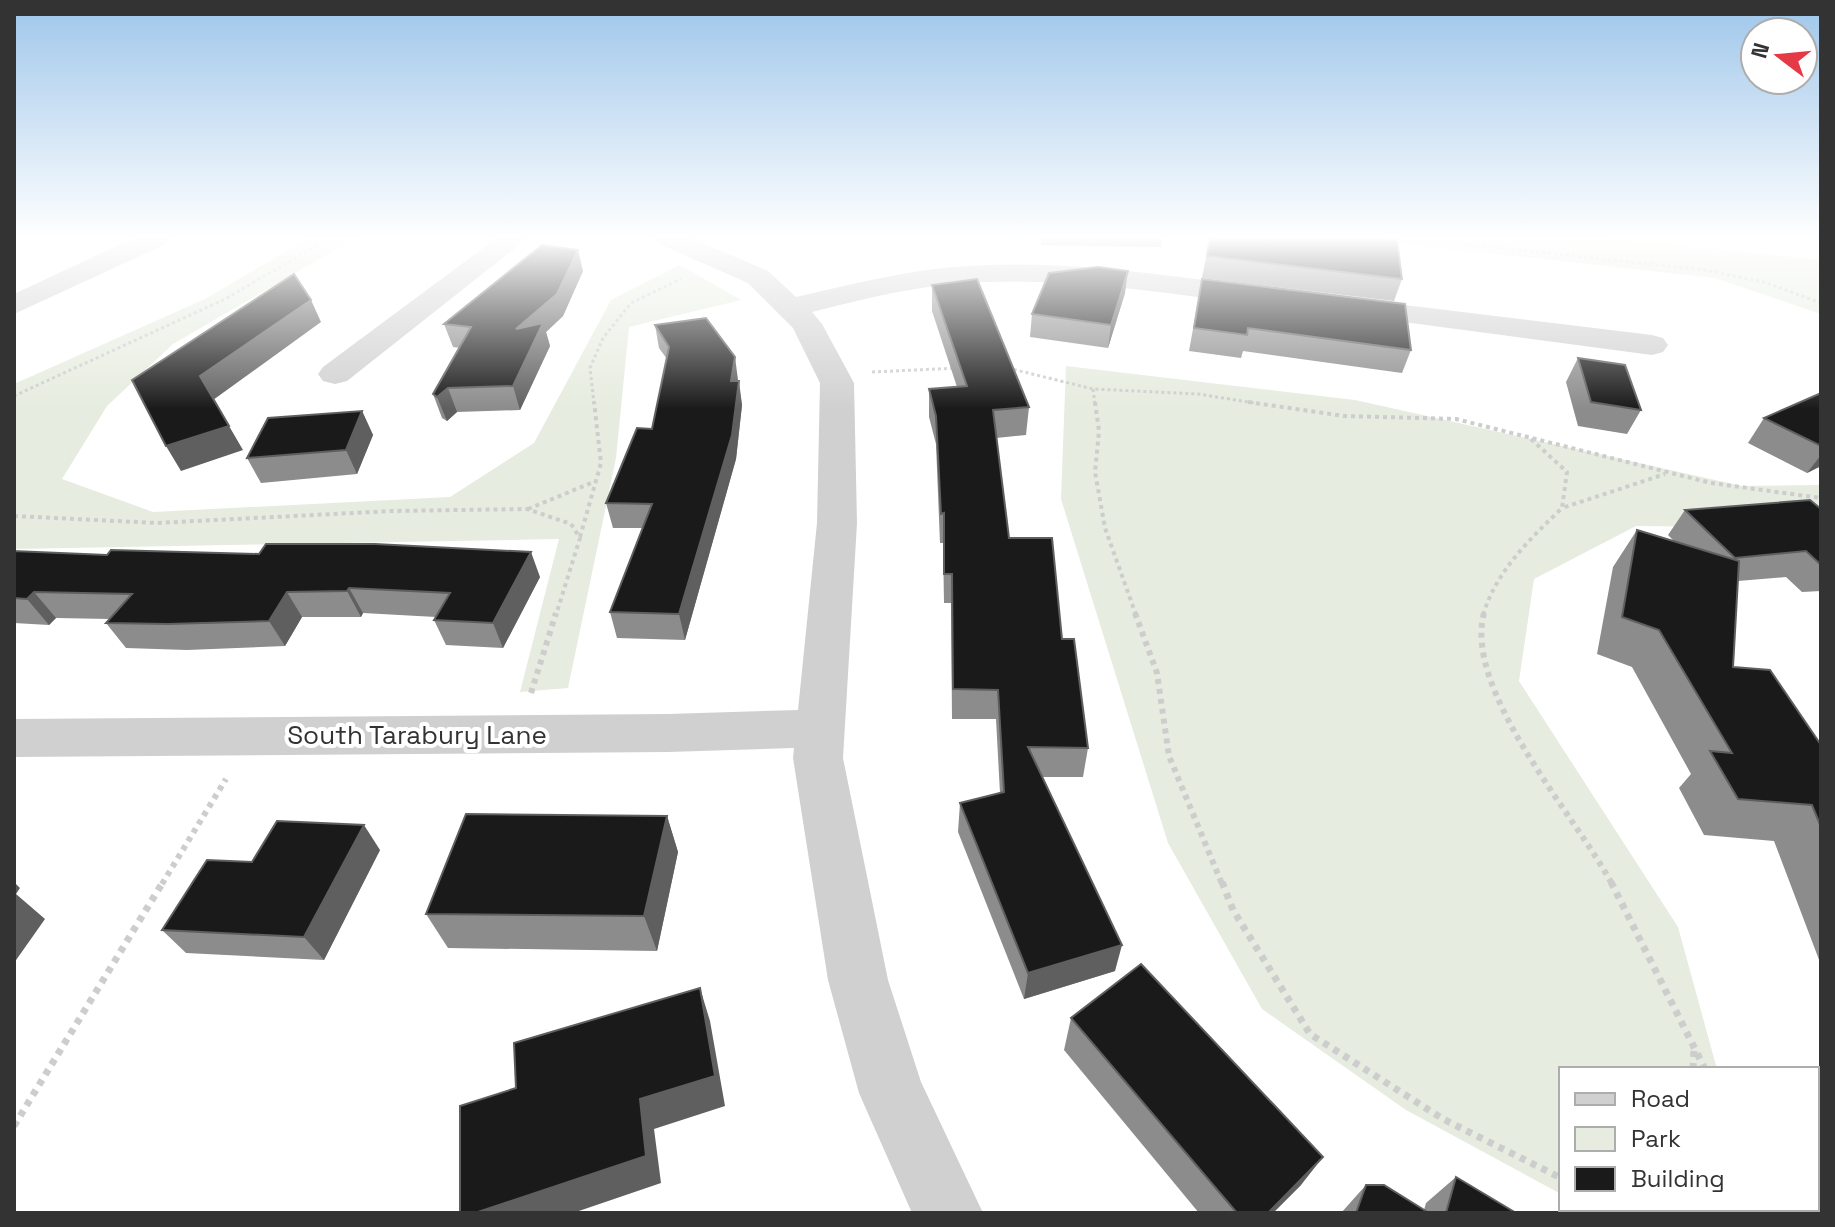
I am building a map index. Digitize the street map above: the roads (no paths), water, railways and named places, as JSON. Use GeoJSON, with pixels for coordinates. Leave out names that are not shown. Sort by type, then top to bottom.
{"type":"FeatureCollection","features":[{"type":"Feature","properties":{"kind":"street"},"geometry":{"type":"LineString","coordinates":[[14,305],[37,294]]}},
{"type":"Feature","properties":{"kind":"street"},"geometry":{"type":"LineString","coordinates":[[335,374],[440,294]]}},
{"type":"Feature","properties":{"kind":"street"},"geometry":{"type":"LineString","coordinates":[[775,294],[807,324],[837,383],[837,523],[818,758],[858,980],[892,1093],[948,1213]]}},
{"type":"Feature","properties":{"kind":"street"},"geometry":{"type":"LineString","coordinates":[[789,308],[848,294]]}},
{"type":"Feature","properties":{"kind":"street"},"geometry":{"type":"LineString","coordinates":[[1242,294],[1291,300]]}},
{"type":"Feature","properties":{"kind":"street"},"geometry":{"type":"LineString","coordinates":[[1322,304],[1652,345]]}},
{"type":"Feature","properties":{"kind":"street","name":"South Tarabury Lane"},"geometry":{"type":"LineString","coordinates":[[14,738],[668,733],[820,728]]}}]}
